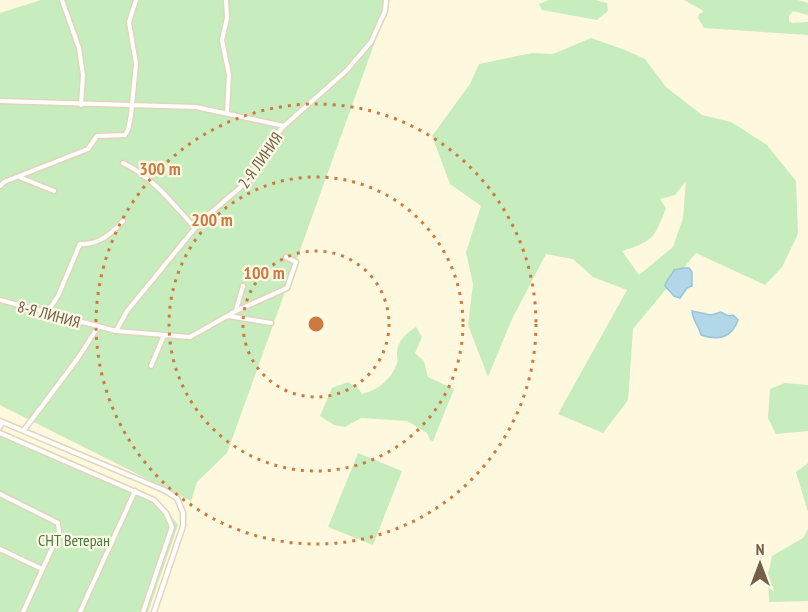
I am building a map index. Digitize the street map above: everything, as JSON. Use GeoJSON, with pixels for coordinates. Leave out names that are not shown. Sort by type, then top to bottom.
{"type":"FeatureCollection","features":[{"type":"Feature","properties":{"kind":"street"},"geometry":{"type":"LineString","coordinates":[[62,0],[79,48],[83,75],[81,105]]}},
{"type":"Feature","properties":{"kind":"street"},"geometry":{"type":"LineString","coordinates":[[0,186],[18,176],[88,149],[97,136],[125,135],[129,129],[135,64],[129,22],[136,0]]}},
{"type":"Feature","properties":{"kind":"street"},"geometry":{"type":"LineString","coordinates":[[226,0],[227,18],[222,40],[229,75],[227,112]]}},
{"type":"Feature","properties":{"kind":"street","name":"2-Я ЛИНИЯ"},"geometry":{"type":"LineString","coordinates":[[116,332],[128,311],[195,228],[244,187],[270,141],[346,71],[371,42],[385,11],[386,0]]}},
{"type":"Feature","properties":{"kind":"street"},"geometry":{"type":"LineString","coordinates":[[0,101],[195,107],[284,126]]}},
{"type":"Feature","properties":{"kind":"street"},"geometry":{"type":"LineString","coordinates":[[123,163],[136,169],[152,182],[195,228]]}},
{"type":"Feature","properties":{"kind":"street"},"geometry":{"type":"LineString","coordinates":[[18,176],[54,191]]}},
{"type":"Feature","properties":{"kind":"street"},"geometry":{"type":"LineString","coordinates":[[47,313],[58,296],[80,244],[95,243],[112,233],[123,221]]}},
{"type":"Feature","properties":{"kind":"street"},"geometry":{"type":"LineString","coordinates":[[24,430],[78,358],[98,327],[116,332],[190,337],[228,315],[287,288],[296,262],[286,257]]}},
{"type":"Feature","properties":{"kind":"street"},"geometry":{"type":"LineString","coordinates":[[236,311],[243,286]]}},
{"type":"Feature","properties":{"kind":"street","name":"8-Я ЛИНИЯ"},"geometry":{"type":"LineString","coordinates":[[0,300],[98,327]]}},
{"type":"Feature","properties":{"kind":"street"},"geometry":{"type":"LineString","coordinates":[[228,315],[271,323]]}},
{"type":"Feature","properties":{"kind":"street"},"geometry":{"type":"LineString","coordinates":[[151,366],[164,335]]}},
{"type":"Feature","properties":{"kind":"street"},"geometry":{"type":"LineString","coordinates":[[0,427],[1,421],[24,430],[152,483],[177,498],[183,513],[183,526],[154,612]]}},
{"type":"Feature","properties":{"kind":"street"},"geometry":{"type":"LineString","coordinates":[[0,433],[154,500],[166,513],[172,527],[143,612]]}},
{"type":"Feature","properties":{"kind":"street"},"geometry":{"type":"LineString","coordinates":[[80,612],[135,491]]}},
{"type":"Feature","properties":{"kind":"street"},"geometry":{"type":"LineString","coordinates":[[0,494],[58,523],[59,533],[23,612]]}},
{"type":"Feature","properties":{"kind":"street"},"geometry":{"type":"LineString","coordinates":[[0,549],[42,569]]}},
{"type":"Feature","properties":{"kind":"green space"},"geometry":{"type":"Polygon","coordinates":[[[41,0],[390,0],[227,453],[197,482],[191,501],[0,405],[0,13],[41,0]]]}},
{"type":"Feature","properties":{"kind":"green space"},"geometry":{"type":"Polygon","coordinates":[[[549,0],[595,0],[607,3],[608,11],[597,20],[542,10],[539,4],[549,0]]]}},
{"type":"Feature","properties":{"kind":"green space"},"geometry":{"type":"Polygon","coordinates":[[[684,0],[798,0],[808,3],[808,15],[793,11],[789,16],[789,21],[792,23],[808,22],[808,35],[704,28],[698,18],[702,10],[684,0]]]}},
{"type":"Feature","properties":{"kind":"green space"},"geometry":{"type":"Polygon","coordinates":[[[591,38],[645,59],[666,87],[702,115],[731,122],[767,145],[796,181],[798,234],[782,267],[765,285],[696,253],[633,329],[628,400],[603,433],[558,414],[627,290],[593,277],[573,259],[546,254],[512,319],[488,377],[468,325],[473,284],[466,252],[481,206],[450,184],[432,136],[470,84],[479,64],[532,53],[553,54],[591,38]],[[686,181],[675,195],[660,199],[666,208],[655,233],[646,241],[622,251],[639,275],[673,247],[683,218],[686,181]]]}},
{"type":"Feature","properties":{"kind":"green space"},"geometry":{"type":"Polygon","coordinates":[[[416,327],[422,337],[415,353],[424,361],[428,377],[454,389],[433,441],[427,433],[407,421],[361,418],[345,427],[334,425],[320,416],[332,388],[348,382],[358,388],[362,394],[384,383],[395,369],[400,342],[416,327]]]}},
{"type":"Feature","properties":{"kind":"green space"},"geometry":{"type":"Polygon","coordinates":[[[785,383],[808,385],[808,431],[776,434],[768,418],[770,389],[785,383]]]}},
{"type":"Feature","properties":{"kind":"green space","name":"СНТ Ветеран"},"geometry":{"type":"Polygon","coordinates":[[[0,431],[158,499],[178,525],[148,612],[0,612],[0,431]]]}},
{"type":"Feature","properties":{"kind":"green space"},"geometry":{"type":"Polygon","coordinates":[[[358,453],[402,471],[373,545],[328,527],[358,453]]]}},
{"type":"Feature","properties":{"kind":"green space"},"geometry":{"type":"Polygon","coordinates":[[[808,463],[808,512],[796,472],[808,463]]]}},
{"type":"Feature","properties":{"kind":"green space"},"geometry":{"type":"Polygon","coordinates":[[[808,529],[808,601],[769,602],[768,574],[772,556],[803,538],[808,529]]]}},
{"type":"Feature","properties":{"kind":"water"},"geometry":{"type":"Polygon","coordinates":[[[689,268],[692,272],[692,286],[687,288],[680,298],[674,296],[665,286],[674,270],[689,268]]]}},
{"type":"Feature","properties":{"kind":"water"},"geometry":{"type":"Polygon","coordinates":[[[692,311],[711,315],[721,312],[728,316],[733,315],[738,320],[728,334],[719,338],[707,337],[701,335],[692,311]]]}}]}
